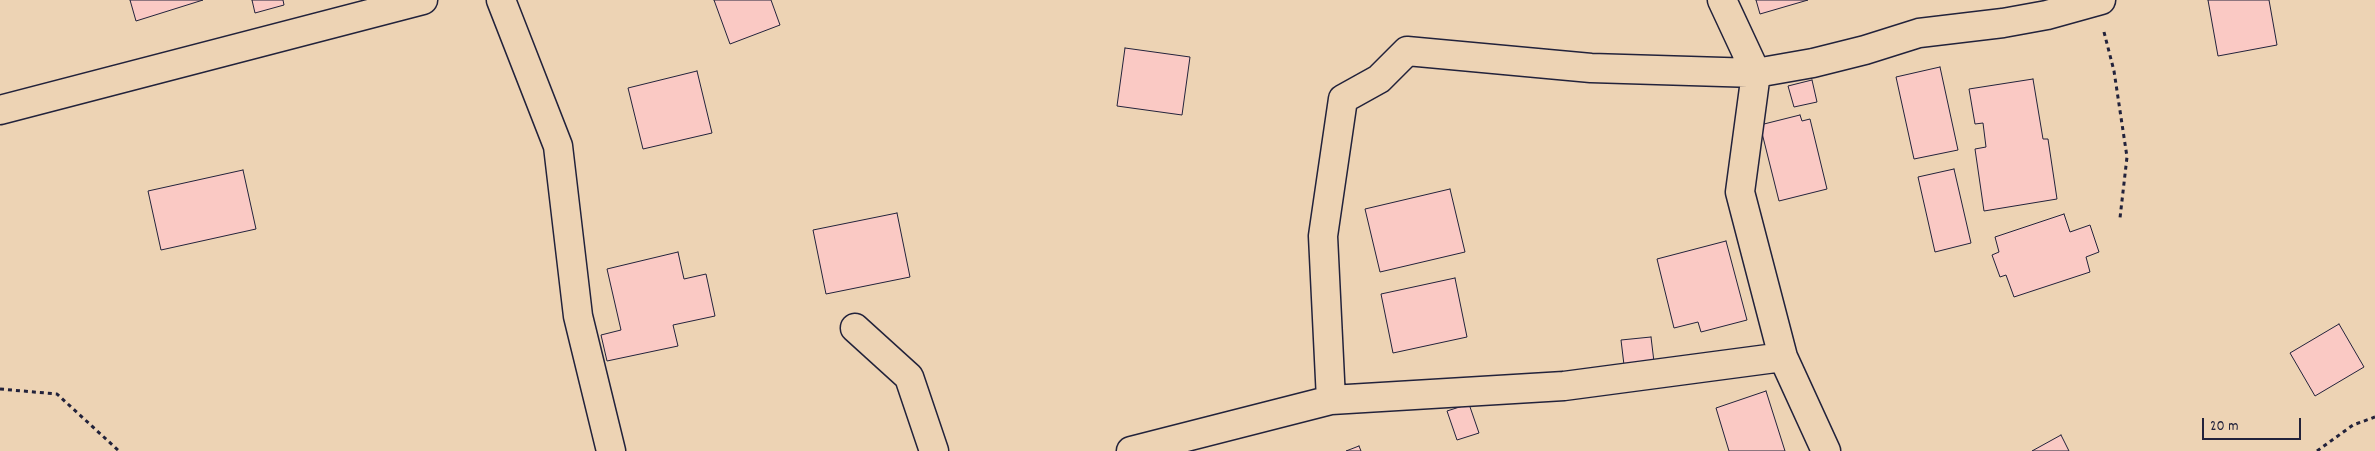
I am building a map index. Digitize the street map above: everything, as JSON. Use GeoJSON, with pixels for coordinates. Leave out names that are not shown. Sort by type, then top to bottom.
{"type":"FeatureCollection","features":[{"type":"Feature","properties":{"kind":"street"},"geometry":{"type":"LineString","coordinates":[[0,110],[423,0]]}},
{"type":"Feature","properties":{"kind":"street"},"geometry":{"type":"LineString","coordinates":[[501,0],[558,146],[578,316],[611,451]]}},
{"type":"Feature","properties":{"kind":"street"},"geometry":{"type":"LineString","coordinates":[[1722,0],[1756,73],[1740,192],[1783,357],[1826,451]]}},
{"type":"Feature","properties":{"kind":"street"},"geometry":{"type":"LineString","coordinates":[[1331,400],[1323,236],[1343,99],[1379,78],[1407,51],[1591,68],[1756,73],[1822,61],[1919,33],[2003,23],[2099,1]]}},
{"type":"Feature","properties":{"kind":"street"},"geometry":{"type":"LineString","coordinates":[[855,328],[909,377],[934,451]]}},
{"type":"Feature","properties":{"kind":"street"},"geometry":{"type":"LineString","coordinates":[[1134,451],[1331,400],[1564,386],[1783,357]]}},
{"type":"Feature","properties":{"kind":"path"},"geometry":{"type":"LineString","coordinates":[[2099,1],[2114,71],[2126,157],[2120,218]]}},
{"type":"Feature","properties":{"kind":"path"},"geometry":{"type":"LineString","coordinates":[[0,389],[57,394],[119,451]]}},
{"type":"Feature","properties":{"kind":"path"},"geometry":{"type":"LineString","coordinates":[[2318,451],[2353,425],[2375,417]]}},
{"type":"Feature","properties":{"kind":"building"},"geometry":{"type":"Polygon","coordinates":[[[130,0],[203,0],[136,21],[130,0]]]}},
{"type":"Feature","properties":{"kind":"building"},"geometry":{"type":"Polygon","coordinates":[[[252,0],[283,0],[284,5],[255,13],[252,0]]]}},
{"type":"Feature","properties":{"kind":"building"},"geometry":{"type":"Polygon","coordinates":[[[714,0],[771,0],[780,25],[730,44],[714,0]]]}},
{"type":"Feature","properties":{"kind":"building"},"geometry":{"type":"Polygon","coordinates":[[[1756,0],[1808,0],[1760,14],[1756,0]]]}},
{"type":"Feature","properties":{"kind":"building"},"geometry":{"type":"Polygon","coordinates":[[[2208,0],[2269,0],[2277,45],[2218,56],[2208,0]]]}},
{"type":"Feature","properties":{"kind":"building"},"geometry":{"type":"Polygon","coordinates":[[[1125,48],[1190,57],[1182,115],[1117,106],[1125,48]]]}},
{"type":"Feature","properties":{"kind":"building"},"geometry":{"type":"Polygon","coordinates":[[[1940,67],[1958,150],[1914,159],[1896,77],[1940,67]]]}},
{"type":"Feature","properties":{"kind":"building"},"geometry":{"type":"Polygon","coordinates":[[[697,71],[712,133],[643,149],[628,88],[697,71]]]}},
{"type":"Feature","properties":{"kind":"building"},"geometry":{"type":"Polygon","coordinates":[[[2033,79],[2043,139],[2048,139],[2057,199],[1984,211],[1975,149],[1986,147],[1983,123],[1975,124],[1969,89],[2033,79]]]}},
{"type":"Feature","properties":{"kind":"building"},"geometry":{"type":"Polygon","coordinates":[[[1812,80],[1817,102],[1794,107],[1788,86],[1812,80]]]}},
{"type":"Feature","properties":{"kind":"building"},"geometry":{"type":"Polygon","coordinates":[[[1800,115],[1802,121],[1810,119],[1827,189],[1779,201],[1760,125],[1800,115]]]}},
{"type":"Feature","properties":{"kind":"building"},"geometry":{"type":"Polygon","coordinates":[[[1954,169],[1971,243],[1935,252],[1918,177],[1954,169]]]}},
{"type":"Feature","properties":{"kind":"building"},"geometry":{"type":"Polygon","coordinates":[[[243,170],[256,229],[161,250],[148,191],[243,170]]]}},
{"type":"Feature","properties":{"kind":"building"},"geometry":{"type":"Polygon","coordinates":[[[1450,189],[1465,252],[1380,272],[1365,209],[1450,189]]]}},
{"type":"Feature","properties":{"kind":"building"},"geometry":{"type":"Polygon","coordinates":[[[897,213],[910,277],[826,294],[813,230],[897,213]]]}},
{"type":"Feature","properties":{"kind":"building"},"geometry":{"type":"Polygon","coordinates":[[[2064,214],[2070,232],[2090,225],[2099,252],[2086,257],[2090,272],[2014,297],[2006,275],[2000,277],[1992,255],[1999,252],[1995,237],[2064,214]]]}},
{"type":"Feature","properties":{"kind":"building"},"geometry":{"type":"Polygon","coordinates":[[[1726,241],[1747,320],[1701,332],[1698,322],[1674,328],[1657,259],[1726,241]]]}},
{"type":"Feature","properties":{"kind":"building"},"geometry":{"type":"Polygon","coordinates":[[[678,252],[684,279],[706,274],[715,316],[673,325],[678,346],[607,361],[601,335],[621,330],[607,269],[678,252]]]}},
{"type":"Feature","properties":{"kind":"building"},"geometry":{"type":"Polygon","coordinates":[[[1455,278],[1467,337],[1393,353],[1381,294],[1455,278]]]}},
{"type":"Feature","properties":{"kind":"building"},"geometry":{"type":"Polygon","coordinates":[[[2339,324],[2364,367],[2315,396],[2290,353],[2339,324]]]}},
{"type":"Feature","properties":{"kind":"building"},"geometry":{"type":"Polygon","coordinates":[[[1651,337],[1654,362],[1624,365],[1621,340],[1651,337]]]}},
{"type":"Feature","properties":{"kind":"building"},"geometry":{"type":"Polygon","coordinates":[[[1766,391],[1785,451],[1729,451],[1716,408],[1766,391]]]}},
{"type":"Feature","properties":{"kind":"building"},"geometry":{"type":"Polygon","coordinates":[[[1469,404],[1479,433],[1457,440],[1447,411],[1469,404]]]}},
{"type":"Feature","properties":{"kind":"building"},"geometry":{"type":"Polygon","coordinates":[[[2061,435],[2069,451],[2032,451],[2061,435]]]}},
{"type":"Feature","properties":{"kind":"building"},"geometry":{"type":"Polygon","coordinates":[[[1359,446],[1361,451],[1346,451],[1359,446]]]}}]}
